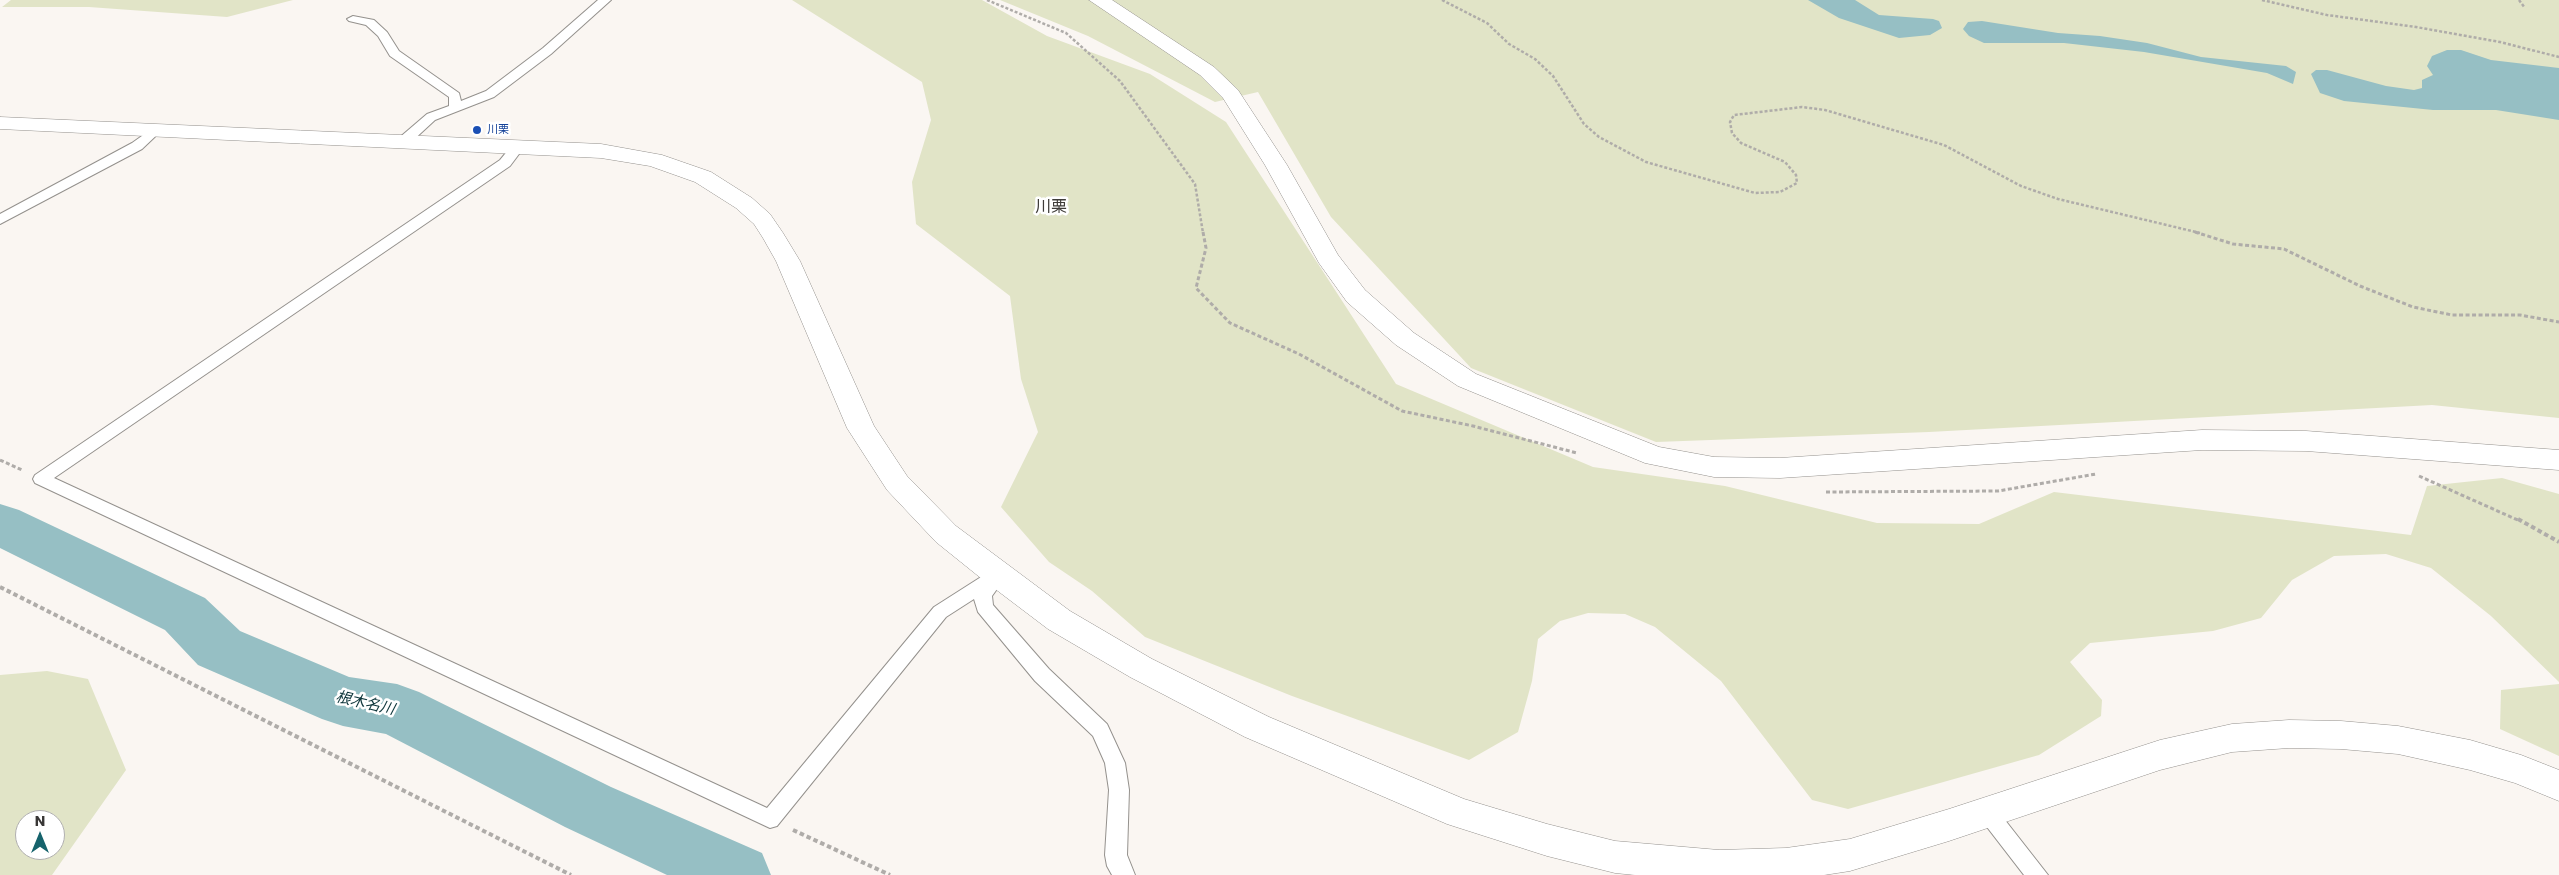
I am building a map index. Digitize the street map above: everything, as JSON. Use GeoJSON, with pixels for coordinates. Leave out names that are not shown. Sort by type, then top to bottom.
{"type":"FeatureCollection","features":[{"type":"Feature","properties":{"kind":"street"},"geometry":{"type":"LineString","coordinates":[[1099,0],[1207,71],[1231,94],[1276,165],[1327,258],[1356,296],[1406,339],[1467,380],[1596,434],[1655,456],[1714,467],[1780,468],[2202,440],[2306,441],[2460,451],[2559,460]]}},
{"type":"Feature","properties":{"kind":"street"},"geometry":{"type":"LineString","coordinates":[[0,123],[601,151],[654,160],[703,177],[744,203],[762,220],[788,260],[842,387],[879,457],[896,483],[946,534],[998,575],[1059,620],[1141,668],[1257,726],[1459,813],[1546,840],[1606,855],[1660,862],[1719,866],[1786,864],[1850,854],[1988,812],[2160,755],[2232,738],[2289,734],[2341,735],[2398,740],[2470,755],[2521,770],[2559,786]]}},
{"type":"Feature","properties":{"kind":"lane"},"geometry":{"type":"LineString","coordinates":[[404,141],[431,117],[490,94],[547,51],[605,0]]}},
{"type":"Feature","properties":{"kind":"lane"},"geometry":{"type":"LineString","coordinates":[[353,20],[370,22],[383,34],[394,53],[455,96],[455,107]]}},
{"type":"Feature","properties":{"kind":"lane"},"geometry":{"type":"LineString","coordinates":[[0,220],[137,146],[156,130]]}},
{"type":"Feature","properties":{"kind":"lane"},"geometry":{"type":"LineString","coordinates":[[519,146],[505,163],[41,479],[770,819],[940,612],[998,575]]}},
{"type":"Feature","properties":{"kind":"lane"},"geometry":{"type":"LineString","coordinates":[[998,575],[983,596],[984,607],[1042,675],[1100,730],[1115,763],[1119,790],[1116,855],[1118,866],[1124,875]]}},
{"type":"Feature","properties":{"kind":"lane"},"geometry":{"type":"LineString","coordinates":[[1988,812],[2037,875]]}},
{"type":"Feature","properties":{"kind":"path"},"geometry":{"type":"LineString","coordinates":[[987,0],[1066,33],[1120,81],[1195,184],[1206,248],[1196,288],[1230,323],[1299,354],[1402,411],[1473,426],[1584,455]]}},
{"type":"Feature","properties":{"kind":"path"},"geometry":{"type":"LineString","coordinates":[[1442,0],[1487,23],[1509,44],[1535,59],[1553,76],[1584,124],[1599,137],[1646,162],[1692,176],[1755,193],[1780,192],[1797,183],[1796,175],[1785,162],[1741,143],[1732,133],[1730,122],[1734,115],[1765,113],[1787,108],[1802,107],[1825,110],[1944,145],[2021,186],[2058,199],[2203,234],[2233,244],[2284,249],[2304,257],[2360,286],[2413,307],[2452,315],[2520,315],[2559,322]]}},
{"type":"Feature","properties":{"kind":"path"},"geometry":{"type":"LineString","coordinates":[[2262,0],[2327,15],[2416,27],[2462,37],[2500,42],[2559,58]]}},
{"type":"Feature","properties":{"kind":"path"},"geometry":{"type":"LineString","coordinates":[[2519,0],[2525,8]]}},
{"type":"Feature","properties":{"kind":"path"},"geometry":{"type":"LineString","coordinates":[[1820,491],[1998,490],[2097,474]]}},
{"type":"Feature","properties":{"kind":"path"},"geometry":{"type":"LineString","coordinates":[[2411,474],[2464,494],[2559,542]]}},
{"type":"Feature","properties":{"kind":"path"},"geometry":{"type":"LineString","coordinates":[[0,587],[571,875]]}},
{"type":"Feature","properties":{"kind":"path"},"geometry":{"type":"LineString","coordinates":[[770,819],[890,875]]}},
{"type":"Feature","properties":{"kind":"green space"},"geometry":{"type":"Polygon","coordinates":[[[11,0],[293,0],[227,17],[89,7],[2,7],[11,0]]]}},
{"type":"Feature","properties":{"kind":"green space"},"geometry":{"type":"Polygon","coordinates":[[[792,0],[982,0],[1047,36],[1150,74],[1226,122],[1396,384],[1593,467],[1725,486],[1877,523],[1979,524],[2054,492],[2411,535],[2427,486],[2502,478],[2559,494],[2559,682],[2491,616],[2431,568],[2386,554],[2334,556],[2292,580],[2261,618],[2213,631],[2090,643],[2070,662],[2102,700],[2101,716],[2039,755],[1848,809],[1812,800],[1721,681],[1655,627],[1625,614],[1588,613],[1560,621],[1538,639],[1532,681],[1518,732],[1469,760],[1292,696],[1145,637],[1092,591],[1049,562],[1001,507],[1038,432],[1021,379],[1010,296],[916,224],[912,182],[931,120],[922,82],[792,0]]]}},
{"type":"Feature","properties":{"kind":"green space"},"geometry":{"type":"Polygon","coordinates":[[[1000,0],[2559,0],[2559,418],[2432,405],[1929,432],[1656,442],[1471,368],[1331,217],[1258,92],[1215,102],[1088,36],[1000,0]]]}},
{"type":"Feature","properties":{"kind":"green space"},"geometry":{"type":"Polygon","coordinates":[[[47,671],[88,679],[126,770],[65,857],[65,810],[15,810],[15,860],[63,860],[52,875],[0,875],[0,675],[47,671]]]}},
{"type":"Feature","properties":{"kind":"green space"},"geometry":{"type":"Polygon","coordinates":[[[2559,684],[2559,756],[2500,729],[2501,690],[2559,684]]]}},
{"type":"Feature","properties":{"kind":"water"},"geometry":{"type":"Polygon","coordinates":[[[1808,0],[1855,0],[1879,15],[1933,19],[1939,21],[1942,28],[1930,35],[1899,38],[1839,18],[1808,0]]]}},
{"type":"Feature","properties":{"kind":"water"},"geometry":{"type":"Polygon","coordinates":[[[1982,21],[2058,33],[2100,36],[2147,43],[2201,57],[2286,66],[2296,72],[2293,84],[2267,73],[2144,52],[2064,43],[1984,43],[1969,36],[1963,29],[1968,22],[1982,21]]]}},
{"type":"Feature","properties":{"kind":"water"},"geometry":{"type":"Polygon","coordinates":[[[2447,50],[2461,50],[2491,60],[2559,68],[2559,120],[2496,110],[2433,110],[2344,101],[2320,93],[2311,74],[2316,70],[2327,70],[2386,86],[2414,90],[2422,88],[2422,80],[2433,75],[2427,66],[2432,56],[2447,50]]]}},
{"type":"Feature","properties":{"kind":"waterway","name":"根木名川"},"geometry":{"type":"LineString","coordinates":[[0,524],[185,614],[219,648],[343,701],[397,710],[588,807],[738,875]]}},
{"type":"Feature","properties":{"kind":"place","name":"川栗"},"geometry":{"type":"Point","coordinates":[477,130]}},
{"type":"Feature","properties":{"kind":"district","name":"川栗"},"geometry":{"type":"Point","coordinates":[1051,208]}}]}
